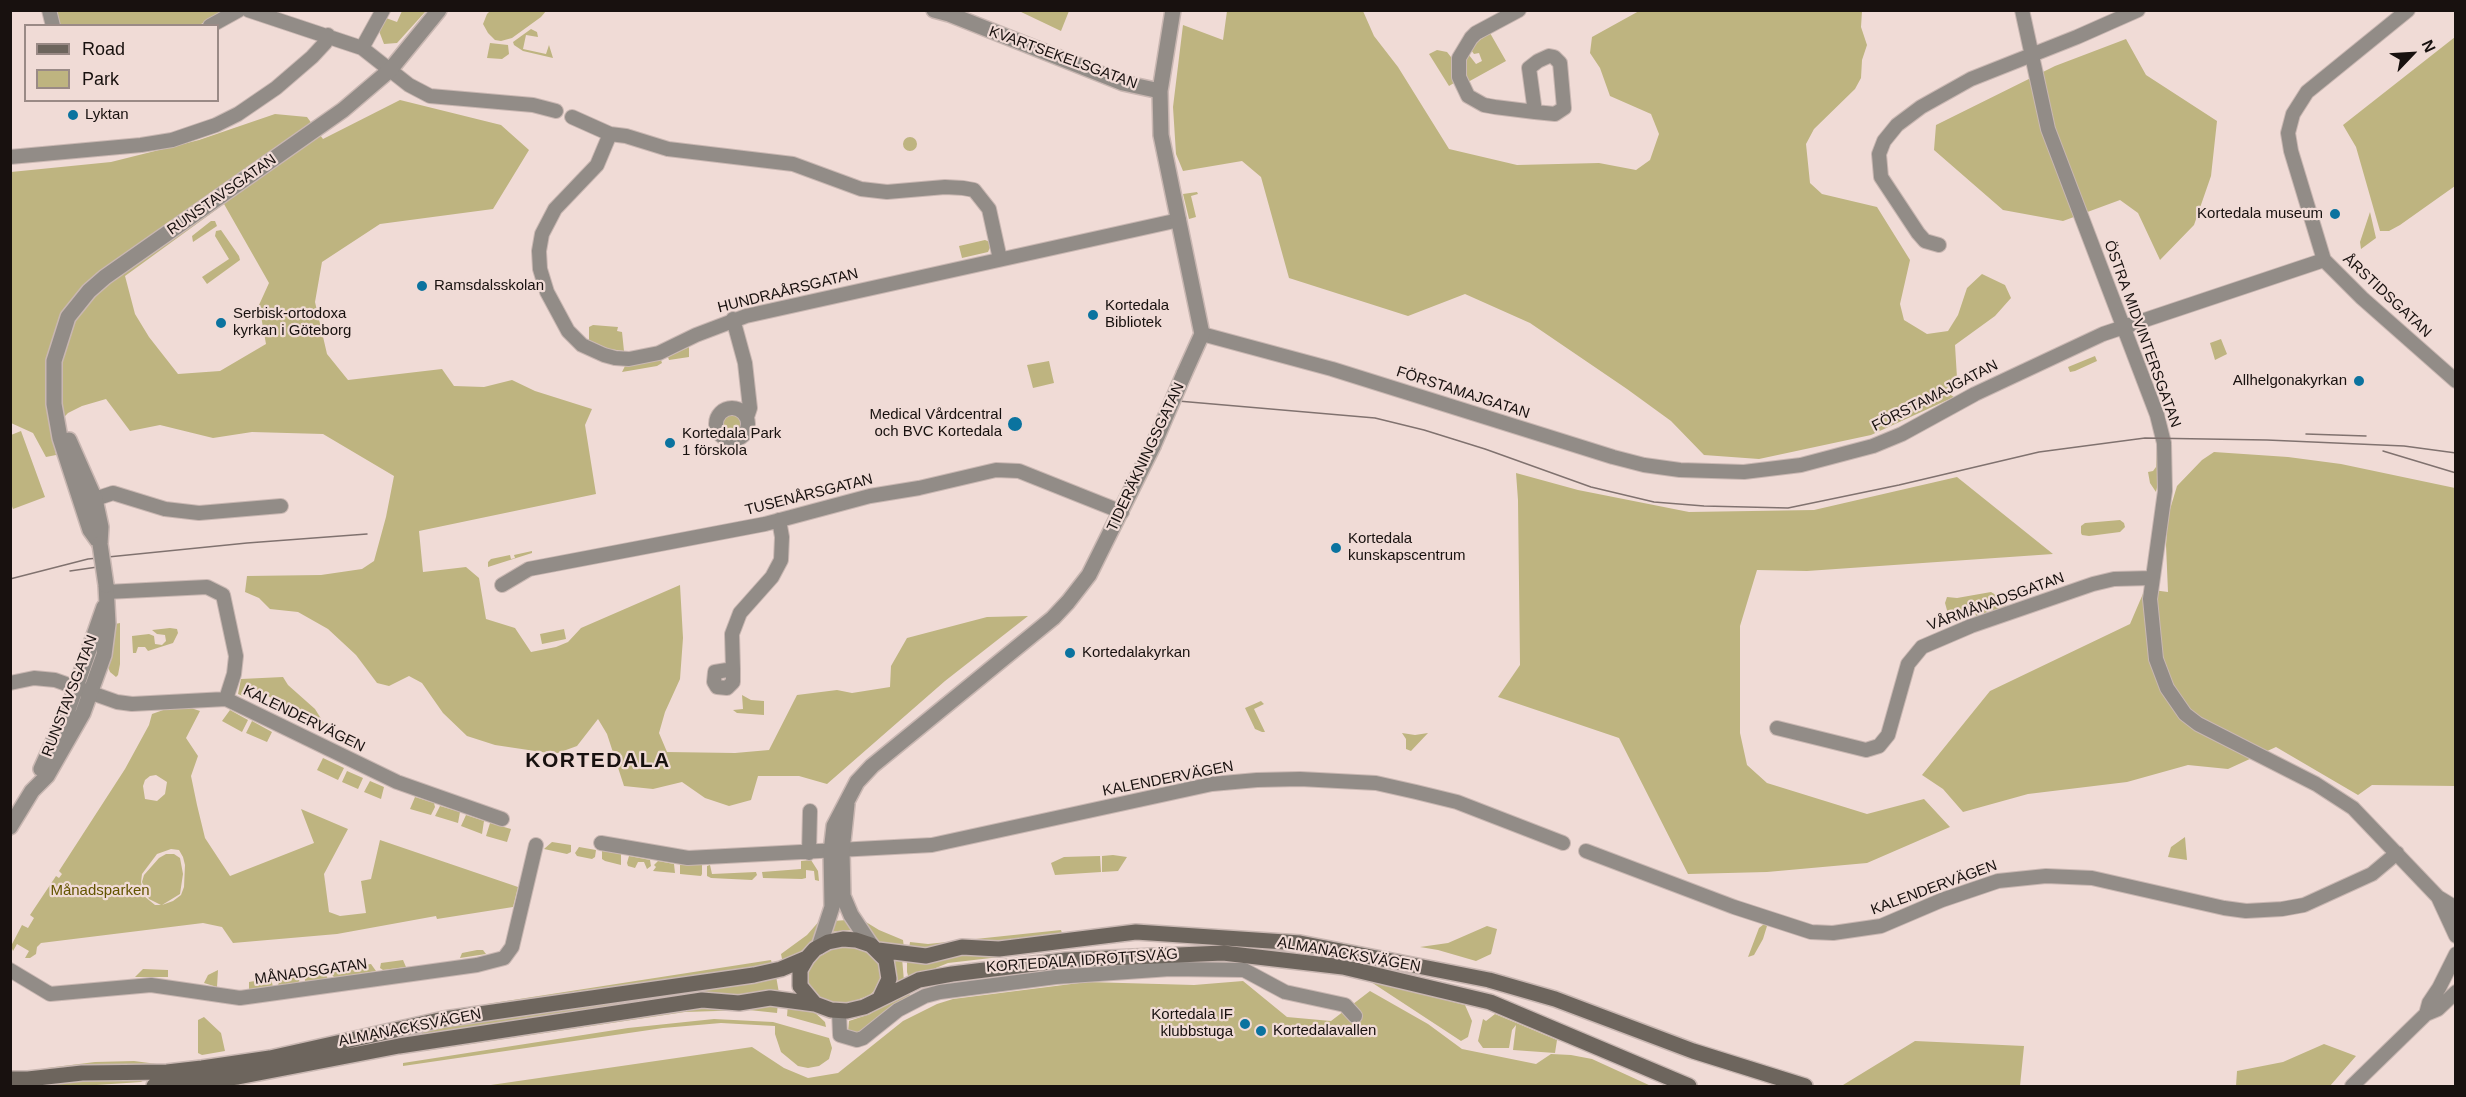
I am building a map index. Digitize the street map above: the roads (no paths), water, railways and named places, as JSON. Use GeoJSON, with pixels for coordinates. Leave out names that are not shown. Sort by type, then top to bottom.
{"type":"FeatureCollection","features":[{"type":"Feature","properties":{"kind":"main road","name":"ALMANACKSVÄGEN"},"geometry":{"type":"LineString","coordinates":[[10,1079],[28,1080],[46,1076],[100,1072],[167,1072],[270,1058],[444,1019],[754,975],[781,969],[807,958],[819,946],[843,939],[926,956],[962,947],[999,949],[1136,932],[1300,943],[1489,980],[1555,999],[1693,1051],[1805,1086]]}},
{"type":"Feature","properties":{"kind":"main road"},"geometry":{"type":"LineString","coordinates":[[874,947],[886,960],[889,975],[886,989],[880,998]]}},
{"type":"Feature","properties":{"kind":"main road","name":"ALMANACKSVÄGEN"},"geometry":{"type":"LineString","coordinates":[[154,1086],[238,1077],[392,1047],[702,1000],[739,1003],[770,998],[815,1004],[839,1011],[864,1007],[919,980],[986,969],[1118,956],[1223,953],[1343,967],[1490,1002],[1689,1086]]}},
{"type":"Feature","properties":{"kind":"main road"},"geometry":{"type":"LineString","coordinates":[[807,958],[800,970],[799,981],[804,992],[815,1004]]}},
{"type":"Feature","properties":{"kind":"street"},"geometry":{"type":"LineString","coordinates":[[214,24],[239,10]]}},
{"type":"Feature","properties":{"kind":"street"},"geometry":{"type":"LineString","coordinates":[[248,10],[362,48],[410,85],[430,96],[533,105],[556,111]]}},
{"type":"Feature","properties":{"kind":"street"},"geometry":{"type":"LineString","coordinates":[[362,48],[383,10]]}},
{"type":"Feature","properties":{"kind":"street","name":"RUNSTAVSGATAN"},"geometry":{"type":"LineString","coordinates":[[10,827],[32,791],[47,776],[63,750],[84,690],[104,655],[108,624],[100,544],[101,527],[88,501],[54,404],[54,361],[68,317],[89,291],[105,277],[343,110],[390,70],[439,10]]}},
{"type":"Feature","properties":{"kind":"street","name":"KVARTSEKELSGATAN"},"geometry":{"type":"LineString","coordinates":[[934,10],[1123,83],[1160,91]]}},
{"type":"Feature","properties":{"kind":"street"},"geometry":{"type":"LineString","coordinates":[[1173,10],[1160,91],[1161,135],[1202,334]]}},
{"type":"Feature","properties":{"kind":"street"},"geometry":{"type":"LineString","coordinates":[[1519,10],[1471,38],[1460,55],[1459,77],[1464,91],[1475,101],[1490,106],[1535,112]]}},
{"type":"Feature","properties":{"kind":"street","name":"ÖSTRA MIDVINTERSGATAN"},"geometry":{"type":"LineString","coordinates":[[2022,10],[2041,102],[2056,151],[2157,415],[2164,443],[2165,491],[2150,598],[2156,659],[2167,688],[2185,714],[2198,724],[2325,789],[2353,808],[2439,897],[2456,908]]}},
{"type":"Feature","properties":{"kind":"street"},"geometry":{"type":"LineString","coordinates":[[1939,245],[1925,241],[1918,233],[1881,177],[1878,166],[1879,154],[1884,141],[1897,125],[1947,91],[2031,54],[2077,38],[2138,10]]}},
{"type":"Feature","properties":{"kind":"street"},"geometry":{"type":"LineString","coordinates":[[2324,260],[2291,151],[2288,133],[2292,114],[2307,92],[2408,10]]}},
{"type":"Feature","properties":{"kind":"street"},"geometry":{"type":"LineString","coordinates":[[10,157],[141,146],[172,140],[216,124],[238,114],[276,88],[312,57],[325,43],[327,35]]}},
{"type":"Feature","properties":{"kind":"street"},"geometry":{"type":"LineString","coordinates":[[573,117],[610,134],[626,136],[682,152],[792,164],[816,171],[845,184],[869,190],[887,192],[963,188],[974,190],[990,209],[1000,259]]}},
{"type":"Feature","properties":{"kind":"street","name":"HUNDRAÅRSGATAN"},"geometry":{"type":"LineString","coordinates":[[610,134],[597,165],[555,209],[542,234],[539,250],[540,269],[547,292],[561,321],[582,345],[604,355],[628,359],[659,353],[734,319],[1179,220]]}},
{"type":"Feature","properties":{"kind":"street","name":"FÖRSTAMAJGATAN"},"geometry":{"type":"LineString","coordinates":[[1202,334],[1321,365],[1613,457],[1680,470],[1744,472],[1801,465],[1872,446],[1902,434],[1976,394],[2078,344],[2123,326],[2324,260]]}},
{"type":"Feature","properties":{"kind":"street","name":"ÅRSTIDSGATAN"},"geometry":{"type":"LineString","coordinates":[[2324,260],[2362,298],[2455,380]]}},
{"type":"Feature","properties":{"kind":"street"},"geometry":{"type":"LineString","coordinates":[[734,319],[745,363],[750,408],[747,417]]}},
{"type":"Feature","properties":{"kind":"street","name":"TIDERÄKNINGSGATAN"},"geometry":{"type":"LineString","coordinates":[[819,946],[832,907],[836,851],[847,801],[862,775],[1053,618],[1089,575],[1154,446],[1202,334]]}},
{"type":"Feature","properties":{"kind":"street","name":"TUSENÅRSGATAN"},"geometry":{"type":"LineString","coordinates":[[502,585],[529,569],[627,552],[779,520],[870,496],[1005,469],[1019,471],[1122,512]]}},
{"type":"Feature","properties":{"kind":"street"},"geometry":{"type":"LineString","coordinates":[[88,501],[113,493],[165,509],[199,513],[281,506]]}},
{"type":"Feature","properties":{"kind":"street"},"geometry":{"type":"LineString","coordinates":[[733,669],[732,649],[735,623],[748,602],[772,577],[781,560],[782,537],[779,520]]}},
{"type":"Feature","properties":{"kind":"street","name":"VÅRMÅNADSGATAN"},"geometry":{"type":"LineString","coordinates":[[1777,728],[1866,750],[1879,746],[1888,735],[1908,664],[1922,647],[1971,626],[2093,584],[2114,579],[2152,578]]}},
{"type":"Feature","properties":{"kind":"street"},"geometry":{"type":"LineString","coordinates":[[106,592],[207,587],[223,595],[236,656],[234,674],[226,699]]}},
{"type":"Feature","properties":{"kind":"street","name":"KALENDERVÄGEN"},"geometry":{"type":"LineString","coordinates":[[10,683],[17,680],[43,678],[117,702],[132,704],[226,699],[397,782],[502,819]]}},
{"type":"Feature","properties":{"kind":"street","name":"KALENDERVÄGEN"},"geometry":{"type":"LineString","coordinates":[[601,843],[688,858],[932,845],[1212,784],[1276,779],[1376,783],[1405,789],[1457,802],[1563,843]]}},
{"type":"Feature","properties":{"kind":"street"},"geometry":{"type":"LineString","coordinates":[[809,853],[810,811]]}},
{"type":"Feature","properties":{"kind":"street","name":"MÅNADSGATAN"},"geometry":{"type":"LineString","coordinates":[[10,970],[50,994],[151,985],[240,999],[477,965],[504,958],[512,947],[536,845]]}},
{"type":"Feature","properties":{"kind":"street","name":"TIDERÄKNINGSGATAN"},"geometry":{"type":"LineString","coordinates":[[836,851],[843,896],[851,915],[874,947]]}},
{"type":"Feature","properties":{"kind":"street","name":"KALENDERVÄGEN"},"geometry":{"type":"LineString","coordinates":[[1586,851],[1734,907],[1811,932],[1833,933],[1881,926],[1942,900],[1998,881],[2046,876],[2098,879],[2224,908],[2246,911],[2282,909],[2304,904],[2372,874],[2397,854]]}},
{"type":"Feature","properties":{"kind":"street","name":"ÖSTRA MIDVINTERSGATAN"},"geometry":{"type":"LineString","coordinates":[[2439,897],[2456,936]]}},
{"type":"Feature","properties":{"kind":"street"},"geometry":{"type":"LineString","coordinates":[[2426,1014],[2429,1003],[2456,954]]}},
{"type":"Feature","properties":{"kind":"street","name":"KORTEDALA IDROTTSVÄG"},"geometry":{"type":"LineString","coordinates":[[839,1011],[840,1035],[857,1040],[863,1038],[898,1010],[925,996],[940,992],[1056,977],[1170,969],[1244,970],[1286,992],[1345,1005],[1355,1016]]}},
{"type":"Feature","properties":{"kind":"street"},"geometry":{"type":"LineString","coordinates":[[2352,1086],[2426,1014],[2438,1009],[2456,992]]}},
{"type":"Feature","properties":{"kind":"tram line"},"geometry":{"type":"LineString","coordinates":[[1178,401],[1375,418],[1485,449],[1591,487],[1654,502],[1704,506],[1788,508],[2039,452],[2145,438],[2404,446],[2456,453]]}},
{"type":"Feature","properties":{"kind":"tram line"},"geometry":{"type":"LineString","coordinates":[[2306,434],[2366,436]]}},
{"type":"Feature","properties":{"kind":"tram line"},"geometry":{"type":"LineString","coordinates":[[2383,451],[2456,473]]}},
{"type":"Feature","properties":{"kind":"tram line"},"geometry":{"type":"LineString","coordinates":[[10,579],[88,559],[367,534]]}},
{"type":"Feature","properties":{"kind":"tram line"},"geometry":{"type":"LineString","coordinates":[[70,571],[111,565]]}},
{"type":"Feature","properties":{"kind":"place","name":"Lyktan"},"geometry":{"type":"Point","coordinates":[73,115]}},
{"type":"Feature","properties":{"kind":"place","name":"Kortedala museum"},"geometry":{"type":"Point","coordinates":[2335,214]}},
{"type":"Feature","properties":{"kind":"place","name":"Ramsdalsskolan"},"geometry":{"type":"Point","coordinates":[422,286]}},
{"type":"Feature","properties":{"kind":"place","name":"Kortedala Bibliotek"},"geometry":{"type":"Point","coordinates":[1093,315]}},
{"type":"Feature","properties":{"kind":"place","name":"Serbisk-ortodoxa kyrkan i Göteborg"},"geometry":{"type":"Point","coordinates":[221,323]}},
{"type":"Feature","properties":{"kind":"place","name":"Allhelgonakyrkan"},"geometry":{"type":"Point","coordinates":[2359,381]}},
{"type":"Feature","properties":{"kind":"place","name":"Medical Vårdcentral och BVC Kortedala"},"geometry":{"type":"Point","coordinates":[1015,424]}},
{"type":"Feature","properties":{"kind":"place","name":"Kortedala Park 1 förskola"},"geometry":{"type":"Point","coordinates":[670,443]}},
{"type":"Feature","properties":{"kind":"place","name":"Kortedala kunskapscentrum"},"geometry":{"type":"Point","coordinates":[1336,548]}},
{"type":"Feature","properties":{"kind":"place","name":"Kortedalakyrkan"},"geometry":{"type":"Point","coordinates":[1070,653]}},
{"type":"Feature","properties":{"kind":"place","name":"Kortedala IF klubbstuga"},"geometry":{"type":"Point","coordinates":[1245,1024]}},
{"type":"Feature","properties":{"kind":"place","name":"Kortedalavallen"},"geometry":{"type":"Point","coordinates":[1261,1031]}},
{"type":"Feature","properties":{"kind":"district","name":"KORTEDALA"},"geometry":{"type":"Point","coordinates":[598,761]}},
{"type":"Feature","properties":{"kind":"park label","name":"Månadsparken"},"geometry":{"type":"Point","coordinates":[100,891]}}]}
